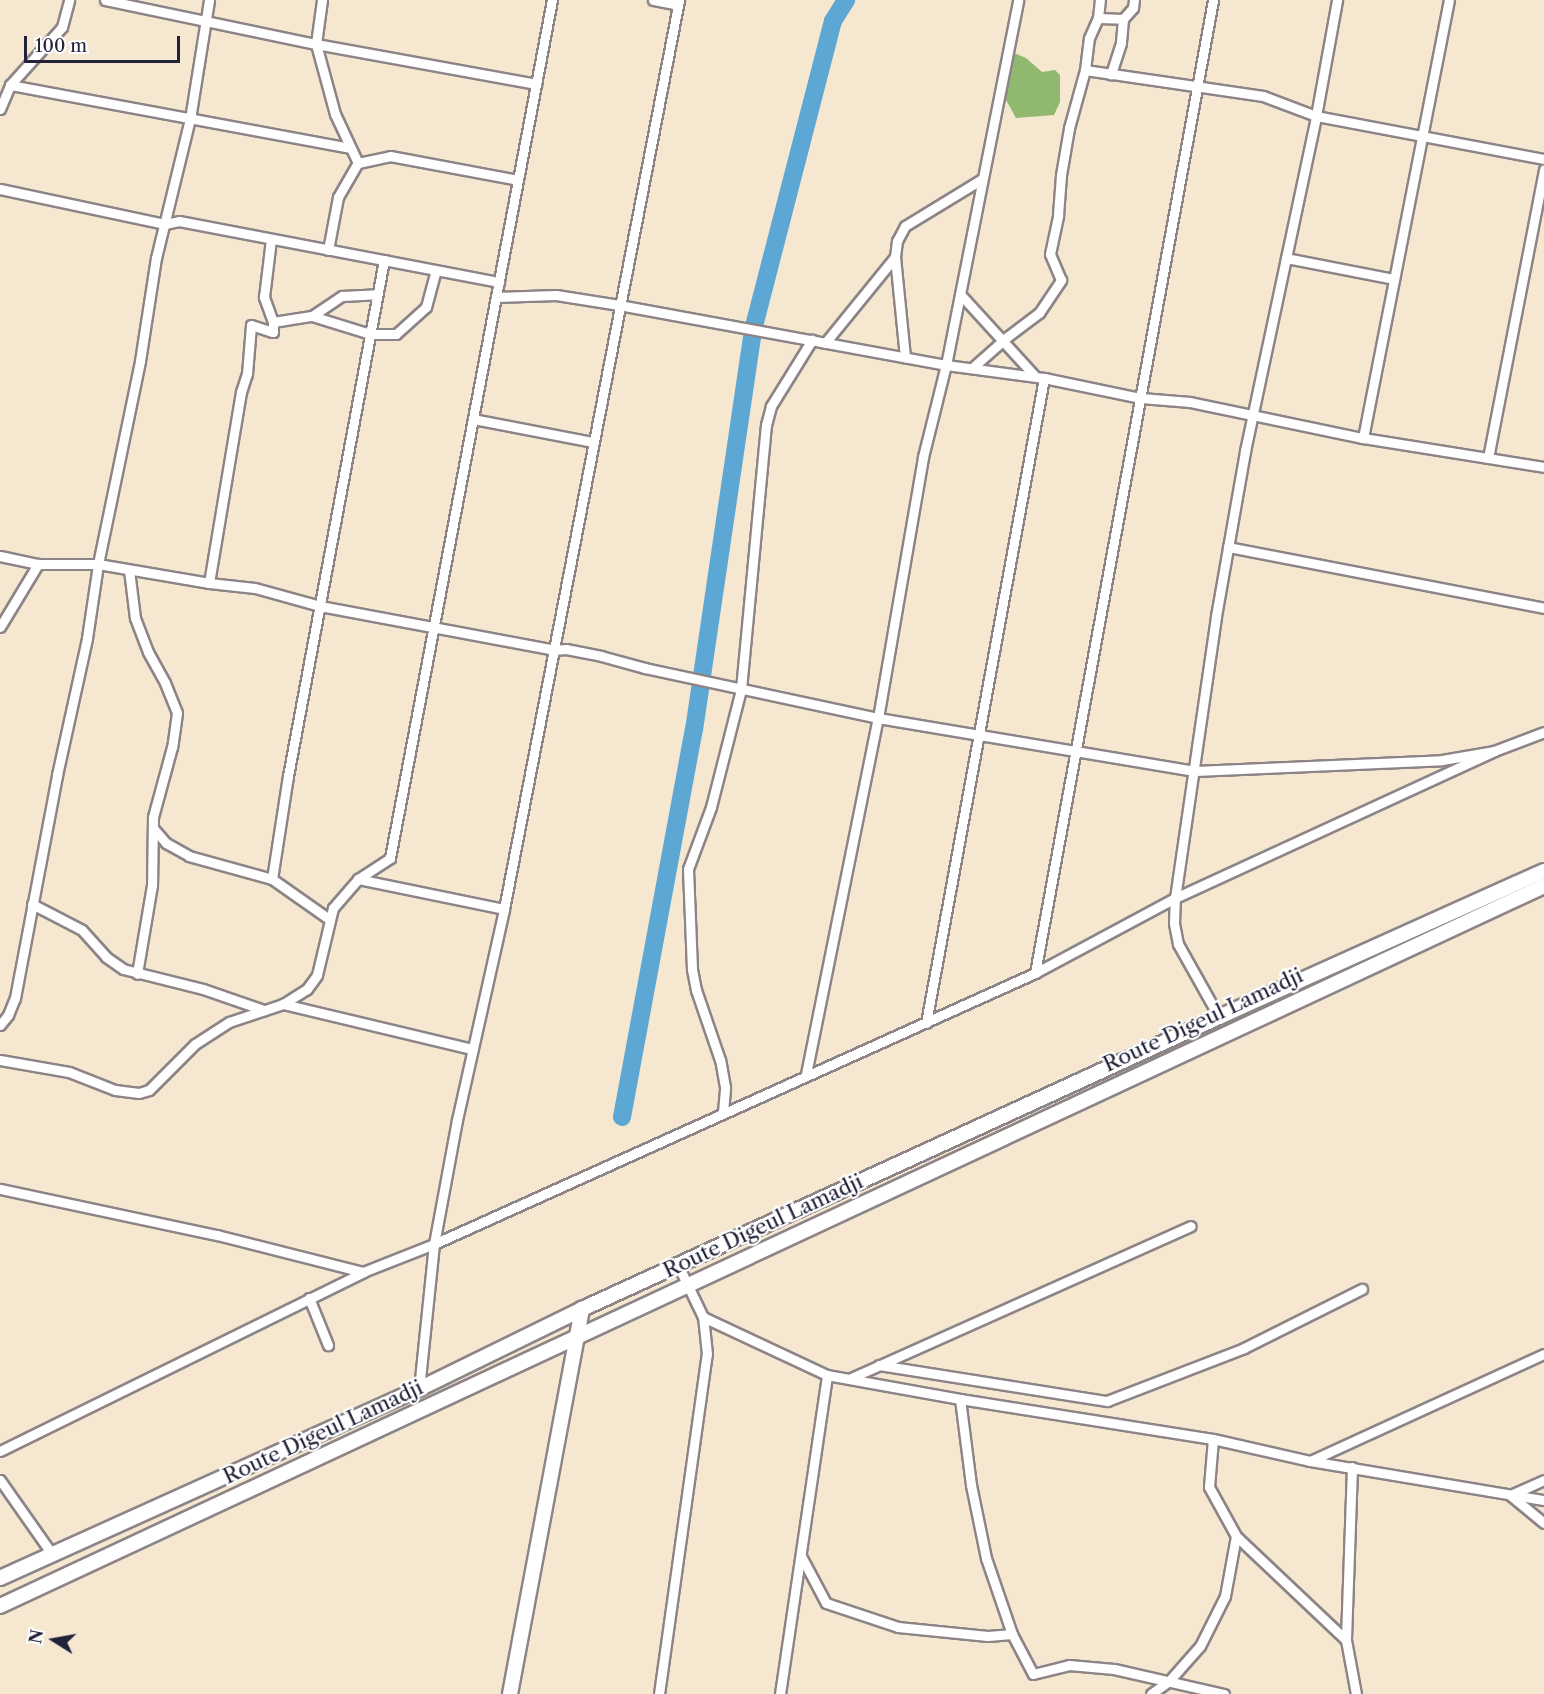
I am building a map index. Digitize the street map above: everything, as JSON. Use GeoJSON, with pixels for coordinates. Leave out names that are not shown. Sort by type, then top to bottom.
{"type":"FeatureCollection","features":[{"type":"Feature","properties":{"kind":"main road","name":"Route Digeul Lamadji"},"geometry":{"type":"LineString","coordinates":[[0,1578],[419,1389],[582,1309],[1544,871]]}},
{"type":"Feature","properties":{"kind":"main road","name":"Route Digeul Lamadji"},"geometry":{"type":"LineString","coordinates":[[0,1606],[1544,886]]}},
{"type":"Feature","properties":{"kind":"main road"},"geometry":{"type":"LineString","coordinates":[[510,1694],[582,1309]]}},
{"type":"Feature","properties":{"kind":"street"},"geometry":{"type":"LineString","coordinates":[[0,109],[10,85],[62,27],[69,0]]}},
{"type":"Feature","properties":{"kind":"street"},"geometry":{"type":"LineString","coordinates":[[105,0],[316,44],[536,84]]}},
{"type":"Feature","properties":{"kind":"street"},"geometry":{"type":"LineString","coordinates":[[0,1025],[8,1015],[15,998],[87,638],[98,564],[140,361],[158,249],[190,119],[209,0]]}},
{"type":"Feature","properties":{"kind":"street"},"geometry":{"type":"LineString","coordinates":[[322,0],[316,44],[335,114],[358,163]]}},
{"type":"Feature","properties":{"kind":"street"},"geometry":{"type":"LineString","coordinates":[[0,1060],[69,1072],[116,1090],[139,1093],[149,1090],[195,1044],[229,1022],[283,1004],[307,988],[317,975],[329,919],[338,901],[358,879],[390,858],[552,0]]}},
{"type":"Feature","properties":{"kind":"street"},"geometry":{"type":"LineString","coordinates":[[419,1389],[434,1244],[472,1049],[504,909],[678,2],[653,0]]}},
{"type":"Feature","properties":{"kind":"street"},"geometry":{"type":"LineString","coordinates":[[806,1074],[878,718],[923,458],[946,365],[1018,0]]}},
{"type":"Feature","properties":{"kind":"street"},"geometry":{"type":"LineString","coordinates":[[972,368],[1003,340],[1039,313],[1061,280],[1050,254],[1058,215],[1069,128],[1085,70],[1089,38],[1098,18],[1100,0]]}},
{"type":"Feature","properties":{"kind":"street"},"geometry":{"type":"LineString","coordinates":[[1112,74],[1121,43],[1123,19],[1133,8],[1134,0]]}},
{"type":"Feature","properties":{"kind":"street"},"geometry":{"type":"LineString","coordinates":[[1035,972],[1077,753],[1213,0]]}},
{"type":"Feature","properties":{"kind":"street"},"geometry":{"type":"LineString","coordinates":[[1219,1017],[1178,944],[1174,923],[1175,898],[1228,547],[1252,414],[1316,116],[1337,0]]}},
{"type":"Feature","properties":{"kind":"street"},"geometry":{"type":"LineString","coordinates":[[1363,438],[1449,0]]}},
{"type":"Feature","properties":{"kind":"street"},"geometry":{"type":"LineString","coordinates":[[1098,18],[1123,19]]}},
{"type":"Feature","properties":{"kind":"street"},"geometry":{"type":"LineString","coordinates":[[1085,70],[1263,96],[1316,116],[1544,159]]}},
{"type":"Feature","properties":{"kind":"street"},"geometry":{"type":"LineString","coordinates":[[10,85],[349,148]]}},
{"type":"Feature","properties":{"kind":"street"},"geometry":{"type":"LineString","coordinates":[[328,250],[338,197],[358,163],[390,156],[518,180]]}},
{"type":"Feature","properties":{"kind":"street"},"geometry":{"type":"LineString","coordinates":[[1488,458],[1544,169]]}},
{"type":"Feature","properties":{"kind":"street"},"geometry":{"type":"LineString","coordinates":[[905,358],[895,257],[897,241],[905,226],[982,179]]}},
{"type":"Feature","properties":{"kind":"street"},"geometry":{"type":"LineString","coordinates":[[0,189],[165,224],[179,221],[499,282]]}},
{"type":"Feature","properties":{"kind":"street"},"geometry":{"type":"LineString","coordinates":[[209,583],[241,392],[247,374],[251,325],[273,332],[273,322],[264,297],[271,239]]}},
{"type":"Feature","properties":{"kind":"street"},"geometry":{"type":"LineString","coordinates":[[825,343],[895,257]]}},
{"type":"Feature","properties":{"kind":"street"},"geometry":{"type":"LineString","coordinates":[[1286,258],[1394,279]]}},
{"type":"Feature","properties":{"kind":"street"},"geometry":{"type":"LineString","coordinates":[[272,879],[384,260]]}},
{"type":"Feature","properties":{"kind":"street"},"geometry":{"type":"LineString","coordinates":[[312,316],[370,334],[396,334],[426,307],[436,270]]}},
{"type":"Feature","properties":{"kind":"street"},"geometry":{"type":"LineString","coordinates":[[273,322],[312,316],[342,296],[378,294]]}},
{"type":"Feature","properties":{"kind":"street"},"geometry":{"type":"LineString","coordinates":[[960,294],[1039,377]]}},
{"type":"Feature","properties":{"kind":"street"},"geometry":{"type":"LineString","coordinates":[[496,297],[556,295],[619,305],[946,365],[1039,377],[1141,398],[1190,402],[1363,438],[1544,468]]}},
{"type":"Feature","properties":{"kind":"street"},"geometry":{"type":"LineString","coordinates":[[723,1112],[725,1087],[720,1060],[696,990],[692,969],[688,869],[711,807],[741,689],[766,424],[771,406],[812,340]]}},
{"type":"Feature","properties":{"kind":"street"},"geometry":{"type":"LineString","coordinates":[[927,1023],[979,735],[1039,377]]}},
{"type":"Feature","properties":{"kind":"street"},"geometry":{"type":"LineString","coordinates":[[473,419],[593,442]]}},
{"type":"Feature","properties":{"kind":"street"},"geometry":{"type":"LineString","coordinates":[[1228,547],[1544,608]]}},
{"type":"Feature","properties":{"kind":"street"},"geometry":{"type":"LineString","coordinates":[[0,556],[38,564],[98,564],[209,583],[255,588],[320,606],[554,650],[567,649],[878,718],[1195,771],[1442,760],[1494,750]]}},
{"type":"Feature","properties":{"kind":"street"},"geometry":{"type":"LineString","coordinates":[[0,627],[38,564]]}},
{"type":"Feature","properties":{"kind":"street"},"geometry":{"type":"LineString","coordinates":[[129,570],[135,618],[148,652],[165,683],[177,712],[172,747],[153,818],[152,885],[137,974]]}},
{"type":"Feature","properties":{"kind":"street"},"geometry":{"type":"LineString","coordinates":[[0,1451],[363,1272],[434,1244],[806,1074],[927,1023],[1035,972],[1175,898],[1494,750],[1544,732]]}},
{"type":"Feature","properties":{"kind":"street"},"geometry":{"type":"LineString","coordinates":[[153,828],[166,843],[189,856],[272,879],[329,919]]}},
{"type":"Feature","properties":{"kind":"street"},"geometry":{"type":"LineString","coordinates":[[358,879],[504,909]]}},
{"type":"Feature","properties":{"kind":"street"},"geometry":{"type":"LineString","coordinates":[[32,904],[82,930],[106,957],[137,974],[203,990],[264,1010]]}},
{"type":"Feature","properties":{"kind":"street"},"geometry":{"type":"LineString","coordinates":[[283,1004],[472,1049]]}},
{"type":"Feature","properties":{"kind":"street"},"geometry":{"type":"LineString","coordinates":[[0,1189],[217,1235],[363,1272]]}},
{"type":"Feature","properties":{"kind":"street"},"geometry":{"type":"LineString","coordinates":[[852,1378],[1191,1226]]}},
{"type":"Feature","properties":{"kind":"street"},"geometry":{"type":"LineString","coordinates":[[659,1694],[707,1354],[703,1317],[678,1265]]}},
{"type":"Feature","properties":{"kind":"street"},"geometry":{"type":"LineString","coordinates":[[879,1365],[1107,1401],[1244,1348],[1362,1289]]}},
{"type":"Feature","properties":{"kind":"street"},"geometry":{"type":"LineString","coordinates":[[309,1298],[328,1345]]}},
{"type":"Feature","properties":{"kind":"street"},"geometry":{"type":"LineString","coordinates":[[703,1317],[827,1375],[960,1399],[1213,1439],[1310,1461],[1544,1500]]}},
{"type":"Feature","properties":{"kind":"street"},"geometry":{"type":"LineString","coordinates":[[1310,1461],[1544,1354]]}},
{"type":"Feature","properties":{"kind":"street"},"geometry":{"type":"LineString","coordinates":[[780,1694],[827,1375]]}},
{"type":"Feature","properties":{"kind":"street"},"geometry":{"type":"LineString","coordinates":[[960,1399],[971,1485],[986,1558],[1012,1634],[1033,1674],[1069,1665],[1114,1669],[1224,1694]]}},
{"type":"Feature","properties":{"kind":"street"},"geometry":{"type":"LineString","coordinates":[[1213,1439],[1209,1487],[1236,1536],[1346,1640]]}},
{"type":"Feature","properties":{"kind":"street"},"geometry":{"type":"LineString","coordinates":[[1353,1467],[1346,1640],[1356,1694]]}},
{"type":"Feature","properties":{"kind":"street"},"geometry":{"type":"LineString","coordinates":[[0,1480],[52,1554]]}},
{"type":"Feature","properties":{"kind":"street"},"geometry":{"type":"LineString","coordinates":[[1510,1495],[1544,1480]]}},
{"type":"Feature","properties":{"kind":"street"},"geometry":{"type":"LineString","coordinates":[[1510,1495],[1544,1523]]}},
{"type":"Feature","properties":{"kind":"street"},"geometry":{"type":"LineString","coordinates":[[1151,1694],[1169,1682],[1200,1646],[1225,1596],[1236,1536]]}},
{"type":"Feature","properties":{"kind":"street"},"geometry":{"type":"LineString","coordinates":[[801,1556],[826,1603],[898,1627],[988,1636],[1012,1634]]}},
{"type":"Feature","properties":{"kind":"green space"},"geometry":{"type":"Polygon","coordinates":[[[1014,53],[1026,58],[1042,72],[1055,70],[1060,75],[1060,102],[1054,115],[1016,118],[1005,98],[1014,53]]]}},
{"type":"Feature","properties":{"kind":"waterway"},"geometry":{"type":"LineString","coordinates":[[622,1117],[694,730],[753,330],[833,21],[846,0]]}}]}
